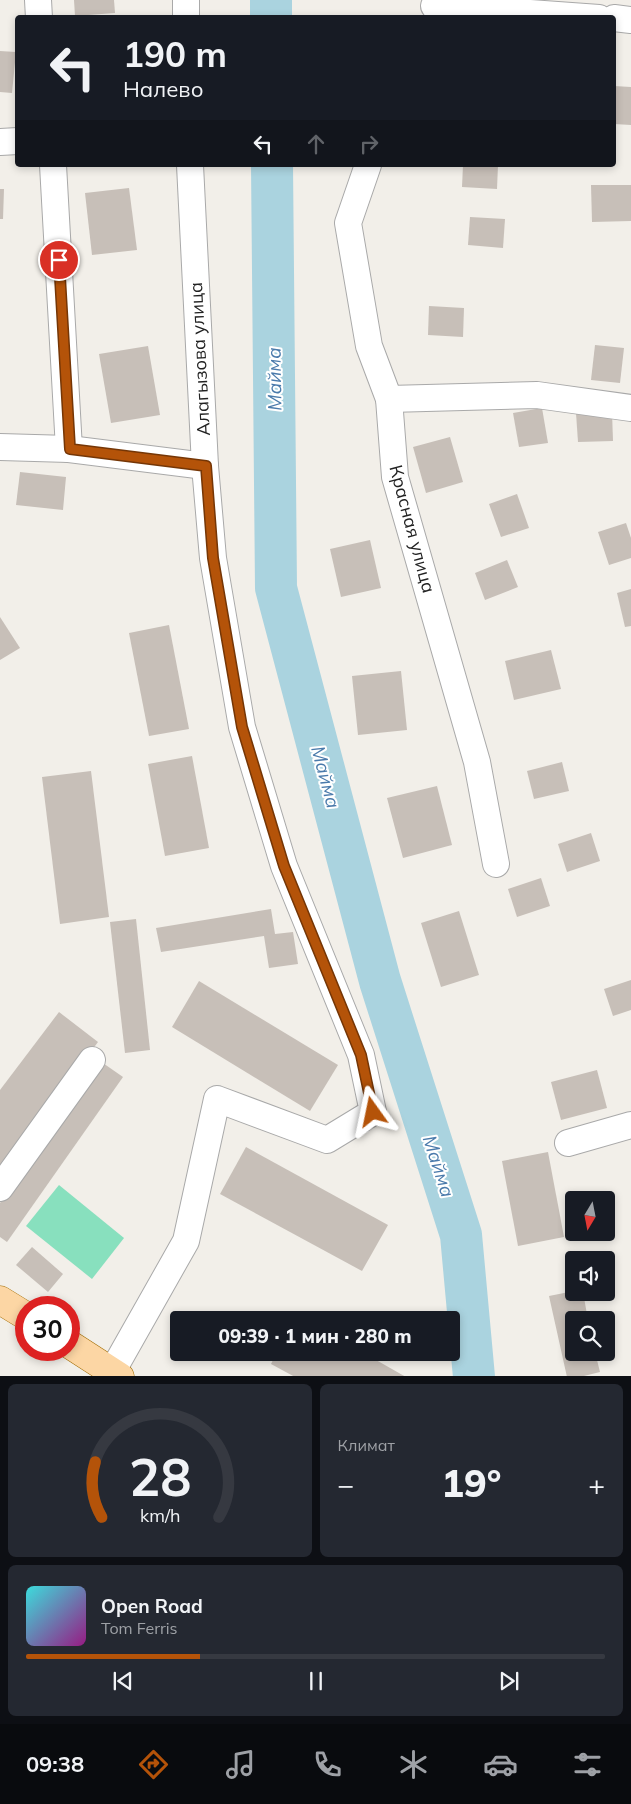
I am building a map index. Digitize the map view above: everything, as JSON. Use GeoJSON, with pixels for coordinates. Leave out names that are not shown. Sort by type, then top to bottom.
{"type":"FeatureCollection","features":[{"type":"Feature","properties":{"kind":"main road"},"geometry":{"type":"LineString","coordinates":[[0,1300],[15,1309]]}},
{"type":"Feature","properties":{"kind":"main road"},"geometry":{"type":"LineString","coordinates":[[80,1351],[116,1374]]}},
{"type":"Feature","properties":{"kind":"street"},"geometry":{"type":"LineString","coordinates":[[38,0],[39,15]]}},
{"type":"Feature","properties":{"kind":"street"},"geometry":{"type":"LineString","coordinates":[[186,0],[186,15]]}},
{"type":"Feature","properties":{"kind":"street"},"geometry":{"type":"LineString","coordinates":[[433,8],[550,15]]}},
{"type":"Feature","properties":{"kind":"street"},"geometry":{"type":"LineString","coordinates":[[616,18],[631,20]]}},
{"type":"Feature","properties":{"kind":"street"},"geometry":{"type":"LineString","coordinates":[[0,142],[15,141]]}},
{"type":"Feature","properties":{"kind":"street"},"geometry":{"type":"LineString","coordinates":[[53,167],[70,449]]}},
{"type":"Feature","properties":{"kind":"street","name":"Алагызова улица"},"geometry":{"type":"LineString","coordinates":[[116,1374],[186,1241],[217,1099],[327,1140],[373,1112],[361,1055],[284,866],[242,727],[213,558],[206,466],[190,167]]}},
{"type":"Feature","properties":{"kind":"street","name":"Красная улица"},"geometry":{"type":"LineString","coordinates":[[367,167],[348,223],[370,346],[389,399],[394,477],[477,762],[496,864]]}},
{"type":"Feature","properties":{"kind":"street"},"geometry":{"type":"LineString","coordinates":[[389,399],[537,396],[631,408]]}},
{"type":"Feature","properties":{"kind":"street"},"geometry":{"type":"LineString","coordinates":[[0,447],[70,449],[206,466]]}},
{"type":"Feature","properties":{"kind":"street"},"geometry":{"type":"LineString","coordinates":[[0,1188],[92,1060]]}},
{"type":"Feature","properties":{"kind":"street"},"geometry":{"type":"LineString","coordinates":[[568,1143],[631,1125]]}},
{"type":"Feature","properties":{"kind":"green space"},"geometry":{"type":"Polygon","coordinates":[[[59,1185],[124,1238],[92,1279],[26,1226],[59,1185]]]}},
{"type":"Feature","properties":{"kind":"building"},"geometry":{"type":"Polygon","coordinates":[[[74,0],[114,0],[115,13],[75,15],[74,0]]]}},
{"type":"Feature","properties":{"kind":"building"},"geometry":{"type":"Polygon","coordinates":[[[0,51],[15,52],[12,93],[0,92],[0,51]]]}},
{"type":"Feature","properties":{"kind":"building"},"geometry":{"type":"Polygon","coordinates":[[[616,86],[631,87],[631,125],[616,124],[616,86]]]}},
{"type":"Feature","properties":{"kind":"building"},"geometry":{"type":"Polygon","coordinates":[[[463,167],[498,167],[497,189],[462,187],[463,167]]]}},
{"type":"Feature","properties":{"kind":"building"},"geometry":{"type":"Polygon","coordinates":[[[591,185],[631,185],[631,221],[592,222],[591,185]]]}},
{"type":"Feature","properties":{"kind":"building"},"geometry":{"type":"Polygon","coordinates":[[[129,188],[137,250],[92,255],[85,193],[129,188]]]}},
{"type":"Feature","properties":{"kind":"building"},"geometry":{"type":"Polygon","coordinates":[[[0,189],[4,189],[3,219],[0,219],[0,189]]]}},
{"type":"Feature","properties":{"kind":"building"},"geometry":{"type":"Polygon","coordinates":[[[470,217],[505,219],[503,248],[468,245],[470,217]]]}},
{"type":"Feature","properties":{"kind":"building"},"geometry":{"type":"Polygon","coordinates":[[[429,306],[464,308],[463,337],[428,335],[429,306]]]}},
{"type":"Feature","properties":{"kind":"building"},"geometry":{"type":"Polygon","coordinates":[[[595,345],[624,348],[620,383],[591,380],[595,345]]]}},
{"type":"Feature","properties":{"kind":"building"},"geometry":{"type":"Polygon","coordinates":[[[148,346],[160,415],[111,423],[99,354],[148,346]]]}},
{"type":"Feature","properties":{"kind":"building"},"geometry":{"type":"Polygon","coordinates":[[[542,408],[548,443],[519,447],[513,413],[542,408]]]}},
{"type":"Feature","properties":{"kind":"building"},"geometry":{"type":"Polygon","coordinates":[[[612,412],[613,441],[578,442],[576,413],[612,412]]]}},
{"type":"Feature","properties":{"kind":"building"},"geometry":{"type":"Polygon","coordinates":[[[450,437],[463,482],[426,493],[413,447],[450,437]]]}},
{"type":"Feature","properties":{"kind":"building"},"geometry":{"type":"Polygon","coordinates":[[[20,472],[66,477],[63,510],[16,505],[20,472]]]}},
{"type":"Feature","properties":{"kind":"building"},"geometry":{"type":"Polygon","coordinates":[[[517,494],[529,528],[501,537],[489,504],[517,494]]]}},
{"type":"Feature","properties":{"kind":"building"},"geometry":{"type":"Polygon","coordinates":[[[626,523],[631,538],[631,558],[609,565],[598,532],[626,523]]]}},
{"type":"Feature","properties":{"kind":"building"},"geometry":{"type":"Polygon","coordinates":[[[370,540],[381,588],[341,597],[330,549],[370,540]]]}},
{"type":"Feature","properties":{"kind":"building"},"geometry":{"type":"Polygon","coordinates":[[[507,560],[518,587],[485,600],[475,573],[507,560]]]}},
{"type":"Feature","properties":{"kind":"building"},"geometry":{"type":"Polygon","coordinates":[[[631,589],[631,626],[625,627],[617,593],[631,589]]]}},
{"type":"Feature","properties":{"kind":"building"},"geometry":{"type":"Polygon","coordinates":[[[0,617],[20,648],[0,660],[0,617]]]}},
{"type":"Feature","properties":{"kind":"building"},"geometry":{"type":"Polygon","coordinates":[[[169,625],[189,729],[149,736],[129,633],[169,625]]]}},
{"type":"Feature","properties":{"kind":"building"},"geometry":{"type":"Polygon","coordinates":[[[551,650],[561,689],[514,700],[505,661],[551,650]]]}},
{"type":"Feature","properties":{"kind":"building"},"geometry":{"type":"Polygon","coordinates":[[[401,671],[407,730],[358,735],[352,676],[401,671]]]}},
{"type":"Feature","properties":{"kind":"building"},"geometry":{"type":"Polygon","coordinates":[[[192,756],[209,848],[165,856],[148,764],[192,756]]]}},
{"type":"Feature","properties":{"kind":"building"},"geometry":{"type":"Polygon","coordinates":[[[562,762],[569,791],[534,799],[527,771],[562,762]]]}},
{"type":"Feature","properties":{"kind":"building"},"geometry":{"type":"Polygon","coordinates":[[[91,771],[109,917],[60,924],[42,777],[91,771]]]}},
{"type":"Feature","properties":{"kind":"building"},"geometry":{"type":"Polygon","coordinates":[[[437,786],[452,845],[403,858],[387,798],[437,786]]]}},
{"type":"Feature","properties":{"kind":"building"},"geometry":{"type":"Polygon","coordinates":[[[591,833],[600,861],[567,872],[558,844],[591,833]]]}},
{"type":"Feature","properties":{"kind":"building"},"geometry":{"type":"Polygon","coordinates":[[[541,878],[550,906],[517,917],[508,889],[541,878]]]}},
{"type":"Feature","properties":{"kind":"building"},"geometry":{"type":"Polygon","coordinates":[[[271,909],[275,934],[293,932],[298,964],[269,968],[264,936],[161,952],[156,928],[271,909]]]}},
{"type":"Feature","properties":{"kind":"building"},"geometry":{"type":"Polygon","coordinates":[[[459,911],[479,975],[441,987],[421,923],[459,911]]]}},
{"type":"Feature","properties":{"kind":"building"},"geometry":{"type":"Polygon","coordinates":[[[136,919],[150,1050],[125,1053],[110,922],[136,919]]]}},
{"type":"Feature","properties":{"kind":"building"},"geometry":{"type":"Polygon","coordinates":[[[631,980],[631,1010],[613,1016],[604,989],[631,980]]]}},
{"type":"Feature","properties":{"kind":"building"},"geometry":{"type":"Polygon","coordinates":[[[199,981],[338,1065],[310,1111],[172,1027],[199,981]]]}},
{"type":"Feature","properties":{"kind":"building"},"geometry":{"type":"Polygon","coordinates":[[[59,1012],[98,1042],[0,1171],[0,1090],[59,1012]]]}},
{"type":"Feature","properties":{"kind":"building"},"geometry":{"type":"Polygon","coordinates":[[[100,1061],[123,1077],[7,1242],[0,1237],[0,1203],[100,1061]]]}},
{"type":"Feature","properties":{"kind":"building"},"geometry":{"type":"Polygon","coordinates":[[[597,1070],[607,1108],[561,1120],[551,1082],[597,1070]]]}},
{"type":"Feature","properties":{"kind":"building"},"geometry":{"type":"Polygon","coordinates":[[[246,1147],[388,1225],[362,1271],[220,1194],[246,1147]]]}},
{"type":"Feature","properties":{"kind":"building"},"geometry":{"type":"Polygon","coordinates":[[[548,1152],[564,1237],[518,1246],[502,1161],[548,1152]]]}},
{"type":"Feature","properties":{"kind":"building"},"geometry":{"type":"Polygon","coordinates":[[[32,1247],[63,1274],[48,1292],[16,1265],[32,1247]]]}},
{"type":"Feature","properties":{"kind":"building"},"geometry":{"type":"Polygon","coordinates":[[[565,1293],[565,1301],[585,1301],[586,1311],[565,1311],[565,1361],[597,1361],[600,1372],[584,1376],[567,1376],[549,1296],[565,1293]]]}},
{"type":"Feature","properties":{"kind":"building"},"geometry":{"type":"Polygon","coordinates":[[[272,1361],[378,1361],[404,1376],[293,1376],[271,1364],[272,1361]]]}},
{"type":"Feature","properties":{"kind":"waterway","name":"Майма"},"geometry":{"type":"LineString","coordinates":[[271,0],[271,15]]}},
{"type":"Feature","properties":{"kind":"waterway","name":"Майма"},"geometry":{"type":"LineString","coordinates":[[272,167],[276,588],[380,981],[461,1235],[474,1376]]}},
{"type":"Feature","properties":{"kind":"route"},"geometry":{"type":"LineString","coordinates":[[59,260],[70,449],[206,466],[213,558],[242,727],[284,866],[361,1055],[373,1112]]}}]}
